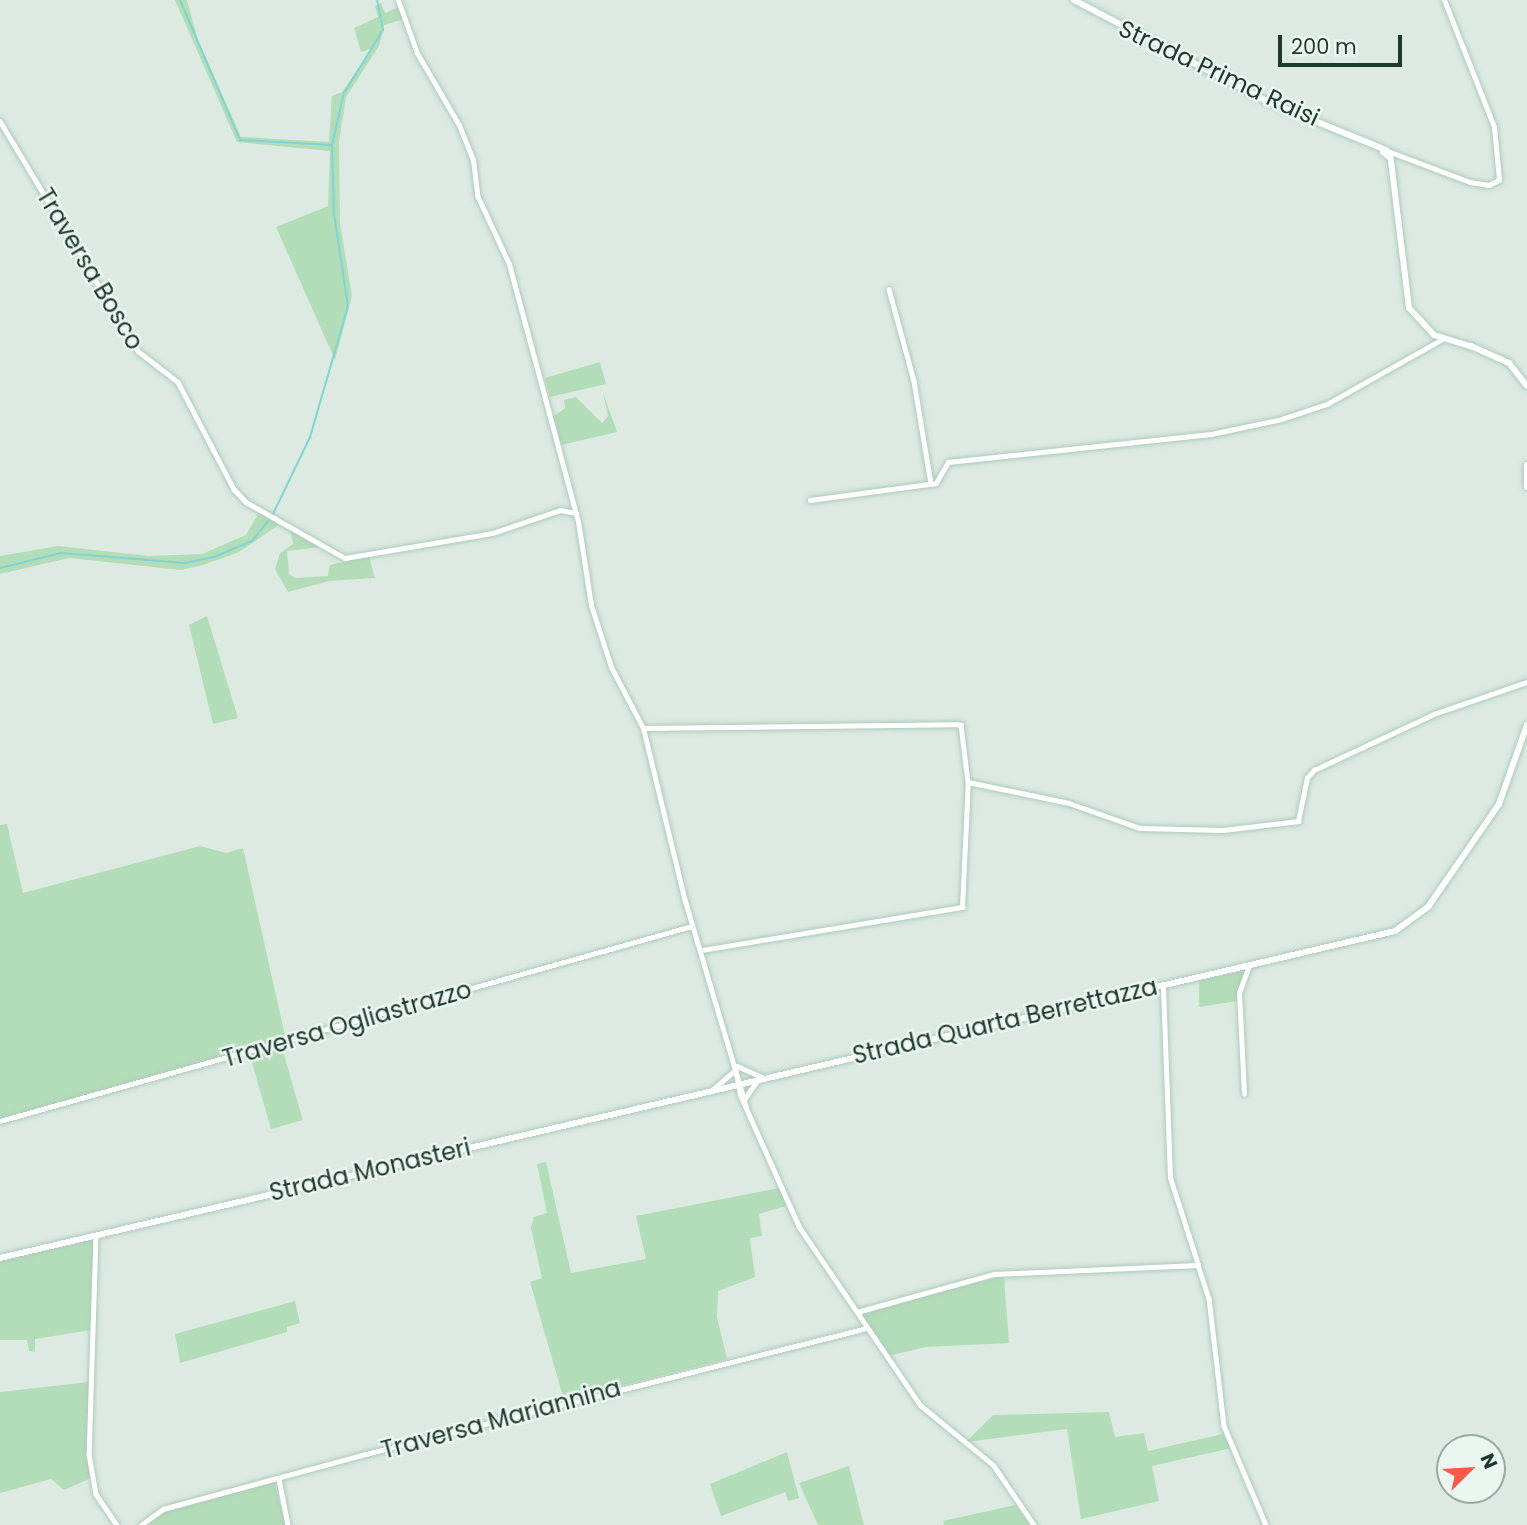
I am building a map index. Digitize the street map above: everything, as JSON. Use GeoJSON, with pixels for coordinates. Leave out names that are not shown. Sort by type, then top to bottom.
{"type":"FeatureCollection","features":[{"type":"Feature","properties":{"kind":"main road","name":"Strada Prima Raisi"},"geometry":{"type":"LineString","coordinates":[[1074,0],[1266,101],[1366,140],[1388,154]]}},
{"type":"Feature","properties":{"kind":"main road"},"geometry":{"type":"LineString","coordinates":[[1388,154],[1407,299],[1418,321],[1444,338],[1509,363],[1527,386]]}},
{"type":"Feature","properties":{"kind":"main road"},"geometry":{"type":"LineString","coordinates":[[1527,465],[1527,487]]}},
{"type":"Feature","properties":{"kind":"main road","name":"Strada Quarta Berrettazza"},"geometry":{"type":"LineString","coordinates":[[739,1083],[1377,936],[1419,916],[1505,794],[1527,725]]}},
{"type":"Feature","properties":{"kind":"main road","name":"Strada Monasteri"},"geometry":{"type":"LineString","coordinates":[[0,1258],[739,1083]]}},
{"type":"Feature","properties":{"kind":"street"},"geometry":{"type":"LineString","coordinates":[[398,0],[417,53],[459,125],[473,160],[477,195],[509,264],[576,513],[605,653],[643,728],[693,925],[734,1057],[746,1107],[799,1227],[920,1405],[993,1465],[1034,1525]]}},
{"type":"Feature","properties":{"kind":"street"},"geometry":{"type":"LineString","coordinates":[[1388,154],[1481,185],[1496,184],[1501,174],[1484,97],[1444,0]]}},
{"type":"Feature","properties":{"kind":"street","name":"Traversa Bosco"},"geometry":{"type":"LineString","coordinates":[[0,121],[138,351],[178,382],[234,489],[246,502],[345,558],[493,533],[560,510],[576,513]]}},
{"type":"Feature","properties":{"kind":"street"},"geometry":{"type":"LineString","coordinates":[[889,289],[914,381],[930,484]]}},
{"type":"Feature","properties":{"kind":"street"},"geometry":{"type":"LineString","coordinates":[[810,500],[930,484],[939,481],[941,466],[948,462],[1211,434],[1282,419],[1327,404],[1359,381],[1444,338]]}},
{"type":"Feature","properties":{"kind":"street"},"geometry":{"type":"LineString","coordinates":[[968,782],[1069,803],[1151,830],[1293,823],[1300,818],[1310,773],[1434,714],[1527,682]]}},
{"type":"Feature","properties":{"kind":"street"},"geometry":{"type":"LineString","coordinates":[[643,728],[961,725],[968,782],[962,907],[702,950]]}},
{"type":"Feature","properties":{"kind":"street","name":"Traversa Ogliastrazzo"},"geometry":{"type":"LineString","coordinates":[[0,1121],[693,925]]}},
{"type":"Feature","properties":{"kind":"street"},"geometry":{"type":"LineString","coordinates":[[1244,1094],[1239,993],[1248,965]]}},
{"type":"Feature","properties":{"kind":"street"},"geometry":{"type":"LineString","coordinates":[[1163,985],[1170,1178],[1209,1298],[1224,1426],[1266,1525]]}},
{"type":"Feature","properties":{"kind":"street"},"geometry":{"type":"LineString","coordinates":[[736,1068],[762,1077],[742,1096]]}},
{"type":"Feature","properties":{"kind":"street"},"geometry":{"type":"LineString","coordinates":[[712,1090],[736,1068]]}},
{"type":"Feature","properties":{"kind":"street"},"geometry":{"type":"LineString","coordinates":[[712,1090],[742,1096]]}},
{"type":"Feature","properties":{"kind":"street"},"geometry":{"type":"LineString","coordinates":[[96,1235],[89,1454],[96,1494],[117,1525]]}},
{"type":"Feature","properties":{"kind":"street"},"geometry":{"type":"LineString","coordinates":[[856,1312],[994,1275],[1198,1265]]}},
{"type":"Feature","properties":{"kind":"street","name":"Traversa Mariannina"},"geometry":{"type":"LineString","coordinates":[[141,1525],[163,1509],[867,1328]]}},
{"type":"Feature","properties":{"kind":"street"},"geometry":{"type":"LineString","coordinates":[[279,1479],[288,1525]]}},
{"type":"Feature","properties":{"kind":"green space"},"geometry":{"type":"Polygon","coordinates":[[[175,0],[187,0],[198,40],[241,137],[329,142],[332,96],[342,92],[373,48],[361,52],[354,28],[378,17],[375,6],[381,3],[385,13],[400,7],[404,19],[384,25],[379,46],[346,97],[339,142],[340,223],[352,296],[335,360],[276,227],[328,206],[330,151],[237,142],[175,0]]]}},
{"type":"Feature","properties":{"kind":"green space"},"geometry":{"type":"Polygon","coordinates":[[[600,362],[606,384],[550,397],[545,378],[600,362]]]}},
{"type":"Feature","properties":{"kind":"green space"},"geometry":{"type":"Polygon","coordinates":[[[603,393],[617,432],[561,445],[554,416],[565,408],[564,400],[576,397],[602,423],[608,416],[603,393]]]}},
{"type":"Feature","properties":{"kind":"green space"},"geometry":{"type":"Polygon","coordinates":[[[260,511],[280,524],[239,552],[203,565],[181,570],[69,558],[0,574],[0,556],[58,546],[149,556],[202,554],[246,535],[260,511]]]}},
{"type":"Feature","properties":{"kind":"green space"},"geometry":{"type":"Polygon","coordinates":[[[290,529],[320,547],[287,551],[289,574],[295,578],[328,576],[330,565],[369,556],[375,578],[329,581],[288,592],[275,569],[280,553],[293,544],[290,529]]]}},
{"type":"Feature","properties":{"kind":"green space"},"geometry":{"type":"Polygon","coordinates":[[[207,616],[238,718],[213,724],[189,625],[207,616]]]}},
{"type":"Feature","properties":{"kind":"green space"},"geometry":{"type":"Polygon","coordinates":[[[7,824],[23,893],[200,846],[226,853],[243,848],[286,1040],[0,1120],[0,825],[7,824]]]}},
{"type":"Feature","properties":{"kind":"green space"},"geometry":{"type":"Polygon","coordinates":[[[1245,971],[1238,1001],[1199,1007],[1199,980],[1245,971]]]}},
{"type":"Feature","properties":{"kind":"green space"},"geometry":{"type":"Polygon","coordinates":[[[281,1044],[303,1120],[271,1129],[249,1053],[281,1044]]]}},
{"type":"Feature","properties":{"kind":"green space"},"geometry":{"type":"Polygon","coordinates":[[[546,1162],[571,1273],[646,1259],[636,1216],[779,1188],[786,1206],[759,1214],[762,1236],[750,1238],[755,1277],[718,1291],[717,1317],[727,1359],[564,1400],[530,1282],[542,1278],[531,1228],[534,1217],[547,1213],[537,1164],[546,1162]]]}},
{"type":"Feature","properties":{"kind":"green space"},"geometry":{"type":"Polygon","coordinates":[[[94,1239],[91,1330],[35,1339],[35,1352],[29,1351],[27,1340],[0,1340],[0,1261],[94,1239]]]}},
{"type":"Feature","properties":{"kind":"green space"},"geometry":{"type":"Polygon","coordinates":[[[1004,1276],[1009,1343],[926,1347],[888,1356],[861,1317],[864,1311],[1004,1276]]]}},
{"type":"Feature","properties":{"kind":"green space"},"geometry":{"type":"Polygon","coordinates":[[[295,1301],[300,1323],[287,1327],[287,1332],[180,1363],[175,1334],[295,1301]]]}},
{"type":"Feature","properties":{"kind":"green space"},"geometry":{"type":"Polygon","coordinates":[[[89,1382],[91,1478],[64,1490],[51,1479],[0,1493],[0,1392],[89,1382]]]}},
{"type":"Feature","properties":{"kind":"green space"},"geometry":{"type":"Polygon","coordinates":[[[1109,1412],[1115,1437],[1144,1433],[1148,1451],[1223,1434],[1232,1448],[1152,1466],[1159,1501],[1081,1519],[1067,1429],[966,1442],[993,1415],[1109,1412]]]}},
{"type":"Feature","properties":{"kind":"green space"},"geometry":{"type":"Polygon","coordinates":[[[787,1452],[799,1498],[788,1501],[785,1492],[721,1516],[710,1484],[787,1452]]]}},
{"type":"Feature","properties":{"kind":"green space"},"geometry":{"type":"Polygon","coordinates":[[[849,1466],[864,1525],[818,1525],[799,1483],[849,1466]]]}},
{"type":"Feature","properties":{"kind":"green space"},"geometry":{"type":"Polygon","coordinates":[[[274,1482],[286,1525],[144,1525],[163,1511],[274,1482]]]}},
{"type":"Feature","properties":{"kind":"green space"},"geometry":{"type":"Polygon","coordinates":[[[1015,1505],[1030,1525],[944,1525],[943,1521],[1015,1505]]]}},
{"type":"Feature","properties":{"kind":"waterway"},"geometry":{"type":"LineString","coordinates":[[180,0],[240,140],[332,145]]}},
{"type":"Feature","properties":{"kind":"waterway"},"geometry":{"type":"LineString","coordinates":[[0,568],[61,553],[185,563],[214,557],[252,541],[272,516],[310,437],[348,306],[334,215],[332,145],[344,93],[383,30],[377,0]]}}]}
